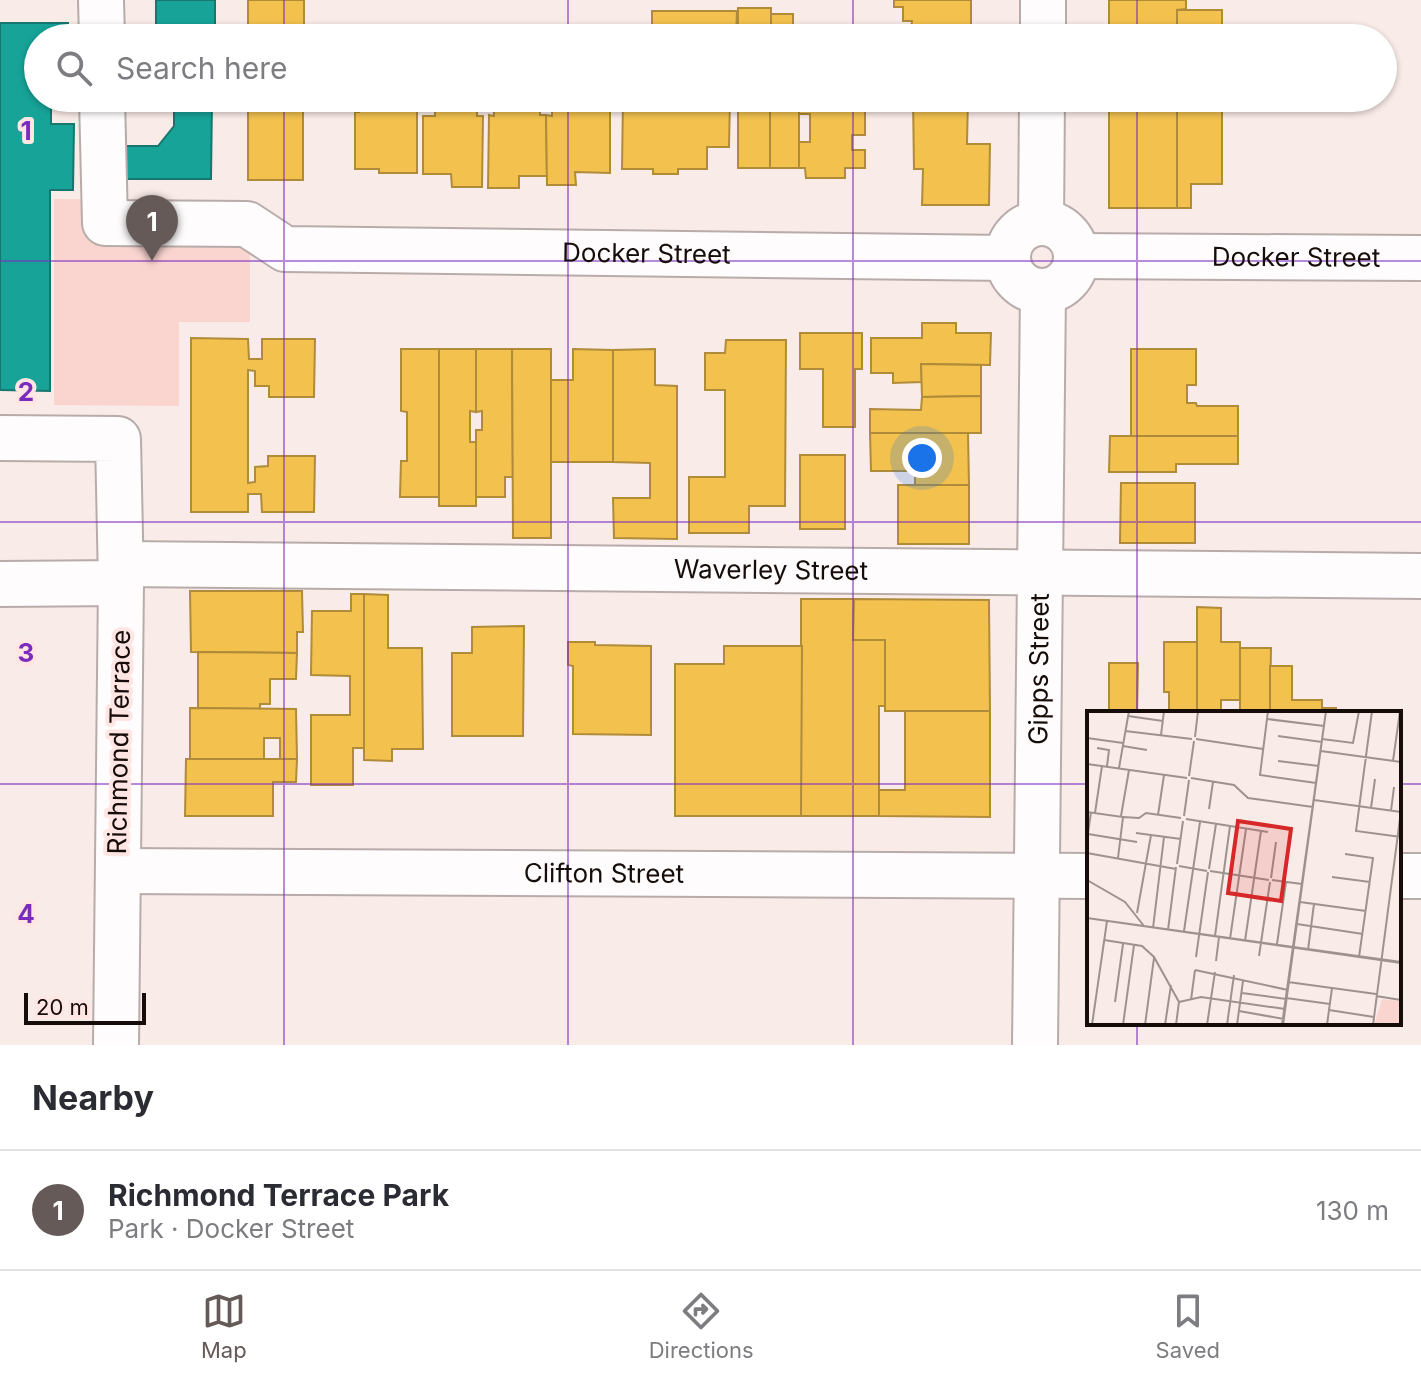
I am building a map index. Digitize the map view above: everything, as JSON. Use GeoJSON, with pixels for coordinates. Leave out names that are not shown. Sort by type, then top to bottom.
{"type":"FeatureCollection","features":[{"type":"Feature","properties":{"kind":"street"},"geometry":{"type":"LineString","coordinates":[[101,0],[102,24]]}},
{"type":"Feature","properties":{"kind":"street"},"geometry":{"type":"LineString","coordinates":[[1043,0],[1043,24]]}},
{"type":"Feature","properties":{"kind":"street","name":"Docker Street"},"geometry":{"type":"LineString","coordinates":[[102,112],[105,223],[247,224],[285,249],[1008,258]]}},
{"type":"Feature","properties":{"kind":"street"},"geometry":{"type":"LineString","coordinates":[[1041,223],[1042,112]]}},
{"type":"Feature","properties":{"kind":"street"},"geometry":{"type":"LineString","coordinates":[[1041,223],[1061,229],[1074,245],[1076,256],[1071,276],[1054,289],[1043,291],[1023,286],[1015,278],[1008,258],[1014,238],[1021,231],[1041,223]]}},
{"type":"Feature","properties":{"kind":"street","name":"Docker Street"},"geometry":{"type":"LineString","coordinates":[[1076,256],[1421,258]]}},
{"type":"Feature","properties":{"kind":"street","name":"Gipps Street"},"geometry":{"type":"LineString","coordinates":[[1035,1045],[1043,291]]}},
{"type":"Feature","properties":{"kind":"street","name":"Richmond Terrace"},"geometry":{"type":"LineString","coordinates":[[0,438],[118,439],[121,574],[116,1045]]}},
{"type":"Feature","properties":{"kind":"street","name":"Waverley Street"},"geometry":{"type":"LineString","coordinates":[[0,584],[121,574],[1421,576]]}},
{"type":"Feature","properties":{"kind":"street","name":"Clifton Street"},"geometry":{"type":"LineString","coordinates":[[118,871],[1087,876]]}},
{"type":"Feature","properties":{"kind":"shaded area"},"geometry":{"type":"Polygon","coordinates":[[[54,199],[250,200],[250,322],[179,322],[179,406],[54,405],[54,199]]]}},
{"type":"Feature","properties":{"kind":"building: Homes"},"geometry":{"type":"Polygon","coordinates":[[[248,0],[304,0],[304,24],[248,24],[248,0]]]}},
{"type":"Feature","properties":{"kind":"building: Homes"},"geometry":{"type":"Polygon","coordinates":[[[894,0],[971,0],[971,24],[912,24],[912,21],[903,21],[903,7],[894,7],[894,0]]]}},
{"type":"Feature","properties":{"kind":"building: Homes"},"geometry":{"type":"Polygon","coordinates":[[[1109,0],[1186,0],[1186,9],[1177,10],[1177,24],[1109,24],[1109,0]]]}},
{"type":"Feature","properties":{"kind":"building: Homes"},"geometry":{"type":"Polygon","coordinates":[[[738,8],[771,8],[771,24],[738,24],[738,8]]]}},
{"type":"Feature","properties":{"kind":"building: Homes"},"geometry":{"type":"Polygon","coordinates":[[[1177,10],[1222,10],[1222,24],[1177,24],[1177,10]]]}},
{"type":"Feature","properties":{"kind":"building: Homes"},"geometry":{"type":"Polygon","coordinates":[[[652,11],[737,11],[737,24],[652,24],[652,11]]]}},
{"type":"Feature","properties":{"kind":"building: Homes"},"geometry":{"type":"Polygon","coordinates":[[[771,14],[793,14],[793,24],[771,24],[771,14]]]}},
{"type":"Feature","properties":{"kind":"building: Homes"},"geometry":{"type":"Polygon","coordinates":[[[248,112],[303,112],[303,180],[248,180],[248,112]]]}},
{"type":"Feature","properties":{"kind":"building: Homes"},"geometry":{"type":"Polygon","coordinates":[[[355,112],[417,112],[417,173],[379,173],[379,169],[355,169],[355,112]]]}},
{"type":"Feature","properties":{"kind":"building: Homes"},"geometry":{"type":"Polygon","coordinates":[[[435,112],[477,112],[477,116],[483,116],[482,187],[452,187],[451,174],[423,174],[423,116],[435,116],[435,112]]]}},
{"type":"Feature","properties":{"kind":"building: Homes"},"geometry":{"type":"Polygon","coordinates":[[[494,112],[540,112],[540,115],[546,115],[547,176],[519,176],[519,188],[488,188],[489,115],[494,116],[494,112]]]}},
{"type":"Feature","properties":{"kind":"building: Homes"},"geometry":{"type":"Polygon","coordinates":[[[552,112],[610,112],[610,173],[575,172],[576,185],[547,185],[546,115],[552,116],[552,112]]]}},
{"type":"Feature","properties":{"kind":"building: Homes"},"geometry":{"type":"Polygon","coordinates":[[[623,112],[730,112],[729,147],[707,147],[707,169],[678,169],[678,174],[653,174],[653,169],[622,169],[623,112]]]}},
{"type":"Feature","properties":{"kind":"building: Homes"},"geometry":{"type":"Polygon","coordinates":[[[738,112],[770,112],[770,168],[738,168],[738,112]]]}},
{"type":"Feature","properties":{"kind":"building: Homes"},"geometry":{"type":"Polygon","coordinates":[[[770,112],[799,112],[799,168],[770,168],[770,112]]]}},
{"type":"Feature","properties":{"kind":"building: Homes"},"geometry":{"type":"Polygon","coordinates":[[[865,112],[865,135],[852,135],[852,150],[865,150],[865,168],[845,168],[845,178],[806,178],[805,168],[799,168],[799,142],[810,142],[810,114],[799,114],[865,112]]]}},
{"type":"Feature","properties":{"kind":"building: Homes"},"geometry":{"type":"Polygon","coordinates":[[[913,112],[968,112],[967,144],[990,144],[989,205],[922,205],[923,169],[914,169],[913,112]]]}},
{"type":"Feature","properties":{"kind":"building: Homes"},"geometry":{"type":"Polygon","coordinates":[[[1109,112],[1177,112],[1177,208],[1109,208],[1109,112]]]}},
{"type":"Feature","properties":{"kind":"building: Homes"},"geometry":{"type":"Polygon","coordinates":[[[1177,112],[1222,112],[1222,184],[1191,184],[1191,208],[1177,208],[1177,112]]]}},
{"type":"Feature","properties":{"kind":"building: Homes"},"geometry":{"type":"Polygon","coordinates":[[[922,323],[956,323],[956,333],[991,333],[990,365],[921,364],[922,382],[893,383],[893,373],[871,373],[871,338],[922,338],[922,323]]]}},
{"type":"Feature","properties":{"kind":"building: Homes"},"geometry":{"type":"Polygon","coordinates":[[[800,333],[862,333],[862,369],[855,369],[855,427],[823,427],[823,369],[800,369],[800,333]]]}},
{"type":"Feature","properties":{"kind":"building: Homes"},"geometry":{"type":"Polygon","coordinates":[[[191,338],[248,339],[249,359],[262,359],[262,339],[315,339],[314,397],[269,397],[269,386],[255,386],[255,371],[248,370],[248,483],[255,482],[255,467],[268,466],[268,456],[315,456],[314,512],[262,512],[261,494],[248,494],[248,512],[191,512],[191,338]]]}},
{"type":"Feature","properties":{"kind":"building: Homes"},"geometry":{"type":"Polygon","coordinates":[[[726,340],[786,340],[785,506],[749,506],[749,533],[689,533],[689,477],[725,477],[725,390],[705,390],[705,353],[725,353],[726,340]]]}},
{"type":"Feature","properties":{"kind":"building: Homes"},"geometry":{"type":"Polygon","coordinates":[[[401,349],[439,349],[439,497],[400,497],[401,461],[407,461],[407,412],[401,411],[401,349]]]}},
{"type":"Feature","properties":{"kind":"building: Homes"},"geometry":{"type":"Polygon","coordinates":[[[439,349],[476,349],[476,412],[470,411],[470,442],[476,442],[476,506],[439,506],[439,349]]]}},
{"type":"Feature","properties":{"kind":"building: Homes"},"geometry":{"type":"Polygon","coordinates":[[[476,349],[512,349],[513,477],[505,477],[505,497],[476,497],[476,430],[482,430],[482,411],[476,412],[476,349]]]}},
{"type":"Feature","properties":{"kind":"building: Homes"},"geometry":{"type":"Polygon","coordinates":[[[512,349],[551,349],[551,538],[513,538],[512,349]]]}},
{"type":"Feature","properties":{"kind":"building: Homes"},"geometry":{"type":"Polygon","coordinates":[[[573,349],[613,350],[613,462],[551,462],[551,380],[573,380],[573,349]]]}},
{"type":"Feature","properties":{"kind":"building: Homes"},"geometry":{"type":"Polygon","coordinates":[[[655,349],[655,385],[677,386],[677,539],[614,538],[613,498],[650,498],[650,463],[613,462],[613,350],[655,349]]]}},
{"type":"Feature","properties":{"kind":"building: Homes"},"geometry":{"type":"Polygon","coordinates":[[[1131,349],[1196,349],[1196,385],[1187,385],[1187,403],[1196,403],[1197,406],[1238,406],[1238,436],[1131,436],[1131,349]]]}},
{"type":"Feature","properties":{"kind":"building: Homes"},"geometry":{"type":"Polygon","coordinates":[[[921,364],[981,365],[981,396],[922,397],[921,364]]]}},
{"type":"Feature","properties":{"kind":"building: Homes"},"geometry":{"type":"Polygon","coordinates":[[[981,396],[981,433],[870,433],[870,409],[921,410],[922,397],[981,396]]]}},
{"type":"Feature","properties":{"kind":"building: Homes"},"geometry":{"type":"Polygon","coordinates":[[[870,433],[968,433],[969,485],[915,485],[915,471],[871,471],[870,433]]]}},
{"type":"Feature","properties":{"kind":"building: Homes"},"geometry":{"type":"Polygon","coordinates":[[[1110,436],[1238,436],[1238,464],[1176,464],[1176,472],[1109,472],[1110,436]]]}},
{"type":"Feature","properties":{"kind":"building: Homes"},"geometry":{"type":"Polygon","coordinates":[[[800,455],[845,455],[845,529],[800,529],[800,455]]]}},
{"type":"Feature","properties":{"kind":"building: Homes"},"geometry":{"type":"Polygon","coordinates":[[[1121,483],[1195,483],[1195,543],[1120,543],[1121,483]]]}},
{"type":"Feature","properties":{"kind":"building: Homes"},"geometry":{"type":"Polygon","coordinates":[[[898,485],[969,485],[969,544],[898,544],[898,485]]]}},
{"type":"Feature","properties":{"kind":"building: Homes"},"geometry":{"type":"Polygon","coordinates":[[[190,591],[302,591],[303,632],[297,632],[297,653],[191,652],[190,591]]]}},
{"type":"Feature","properties":{"kind":"building: Homes"},"geometry":{"type":"Polygon","coordinates":[[[351,594],[364,594],[364,748],[353,748],[353,785],[311,785],[311,715],[350,715],[350,676],[311,675],[312,611],[351,611],[351,594]]]}},
{"type":"Feature","properties":{"kind":"building: Homes"},"geometry":{"type":"Polygon","coordinates":[[[364,594],[388,595],[388,648],[422,648],[423,749],[392,749],[392,761],[364,760],[364,594]]]}},
{"type":"Feature","properties":{"kind":"building: Homes"},"geometry":{"type":"Polygon","coordinates":[[[801,599],[854,599],[853,640],[885,640],[885,706],[879,706],[879,816],[801,816],[801,599]]]}},
{"type":"Feature","properties":{"kind":"building: Homes"},"geometry":{"type":"Polygon","coordinates":[[[854,599],[989,600],[990,711],[885,711],[885,640],[853,640],[854,599]]]}},
{"type":"Feature","properties":{"kind":"building: Homes"},"geometry":{"type":"Polygon","coordinates":[[[1197,607],[1221,608],[1221,642],[1240,642],[1240,700],[1221,700],[1221,711],[1197,711],[1197,607]]]}},
{"type":"Feature","properties":{"kind":"building: Homes"},"geometry":{"type":"Polygon","coordinates":[[[524,626],[523,736],[452,736],[452,653],[472,653],[472,627],[524,626]]]}},
{"type":"Feature","properties":{"kind":"building: Homes"},"geometry":{"type":"Polygon","coordinates":[[[568,642],[651,646],[651,735],[573,734],[573,666],[568,665],[568,642]]]}},
{"type":"Feature","properties":{"kind":"building: Homes"},"geometry":{"type":"Polygon","coordinates":[[[1164,642],[1197,642],[1197,711],[1169,711],[1169,692],[1164,692],[1164,642]]]}},
{"type":"Feature","properties":{"kind":"building: Homes"},"geometry":{"type":"Polygon","coordinates":[[[724,646],[802,646],[801,816],[675,816],[675,664],[724,664],[724,646]]]}},
{"type":"Feature","properties":{"kind":"building: Homes"},"geometry":{"type":"Polygon","coordinates":[[[1240,648],[1271,648],[1270,711],[1240,711],[1240,648]]]}},
{"type":"Feature","properties":{"kind":"building: Homes"},"geometry":{"type":"Polygon","coordinates":[[[198,652],[297,653],[296,679],[270,679],[270,704],[260,704],[260,709],[198,708],[198,652]]]}},
{"type":"Feature","properties":{"kind":"building: Homes"},"geometry":{"type":"Polygon","coordinates":[[[1109,663],[1138,663],[1137,711],[1109,711],[1109,663]]]}},
{"type":"Feature","properties":{"kind":"building: Homes"},"geometry":{"type":"Polygon","coordinates":[[[1270,666],[1292,666],[1292,700],[1322,700],[1322,708],[1336,708],[1336,711],[1270,711],[1270,666]]]}},
{"type":"Feature","properties":{"kind":"building: Homes"},"geometry":{"type":"Polygon","coordinates":[[[190,708],[296,709],[297,759],[280,760],[280,738],[264,738],[264,759],[190,759],[190,708]]]}},
{"type":"Feature","properties":{"kind":"building: Homes"},"geometry":{"type":"Polygon","coordinates":[[[905,711],[990,711],[990,817],[879,816],[879,790],[905,790],[905,711]]]}},
{"type":"Feature","properties":{"kind":"building: Homes"},"geometry":{"type":"Polygon","coordinates":[[[186,759],[297,759],[296,782],[273,782],[273,816],[185,816],[186,759]]]}},
{"type":"Feature","properties":{"kind":"building: Public"},"geometry":{"type":"Polygon","coordinates":[[[156,0],[215,0],[215,24],[156,24],[156,0]]]}},
{"type":"Feature","properties":{"kind":"building: Public"},"geometry":{"type":"Polygon","coordinates":[[[0,23],[68,23],[24,24],[24,112],[51,112],[51,124],[74,124],[73,190],[50,190],[50,391],[0,390],[0,23]]]}},
{"type":"Feature","properties":{"kind":"building: Public"},"geometry":{"type":"Polygon","coordinates":[[[174,112],[212,112],[211,179],[125,179],[125,146],[158,146],[174,126],[174,112]]]}},
{"type":"Feature","properties":{"kind":"place","name":"Richmond Terrace Park"},"geometry":{"type":"Point","coordinates":[152,261]}}]}
